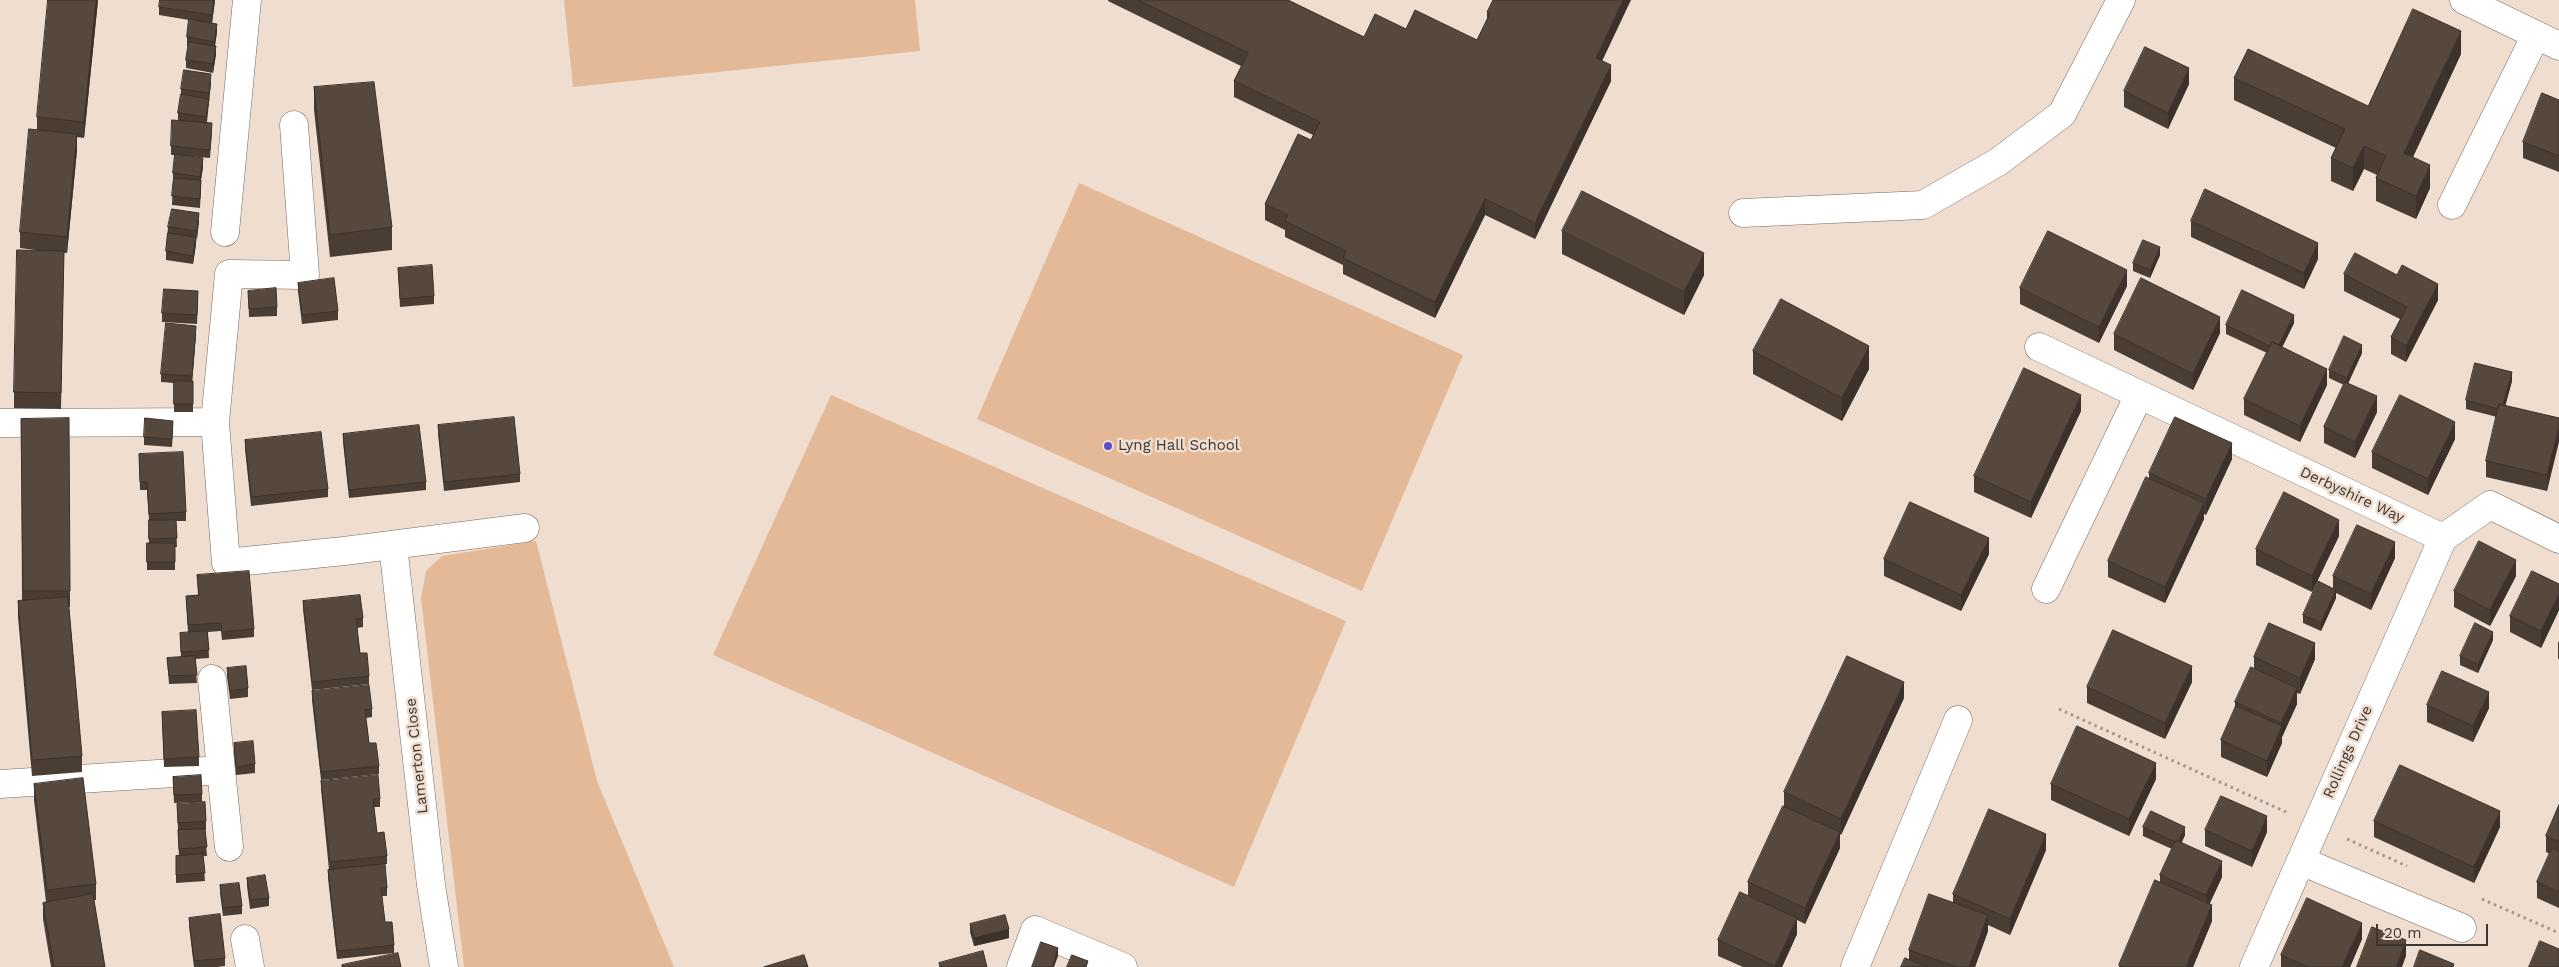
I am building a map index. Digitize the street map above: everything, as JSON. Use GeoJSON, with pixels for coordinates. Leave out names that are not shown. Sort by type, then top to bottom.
{"type":"FeatureCollection","features":[{"type":"Feature","properties":{"kind":"street"},"geometry":{"type":"LineString","coordinates":[[225,232],[246,0]]}},
{"type":"Feature","properties":{"kind":"street"},"geometry":{"type":"LineString","coordinates":[[1743,214],[1923,205],[1998,162],[2062,114],[2121,0]]}},
{"type":"Feature","properties":{"kind":"street"},"geometry":{"type":"LineString","coordinates":[[2452,205],[2548,41],[2464,0]]}},
{"type":"Feature","properties":{"kind":"street"},"geometry":{"type":"LineString","coordinates":[[294,125],[306,275],[229,274],[215,422],[226,563],[393,545],[525,528]]}},
{"type":"Feature","properties":{"kind":"street","name":"Derbyshire Way"},"geometry":{"type":"LineString","coordinates":[[2039,347],[2443,538]]}},
{"type":"Feature","properties":{"kind":"street"},"geometry":{"type":"LineString","coordinates":[[2046,589],[2139,395]]}},
{"type":"Feature","properties":{"kind":"street"},"geometry":{"type":"LineString","coordinates":[[0,422],[215,422]]}},
{"type":"Feature","properties":{"kind":"street"},"geometry":{"type":"LineString","coordinates":[[2443,538],[2490,505],[2559,539]]}},
{"type":"Feature","properties":{"kind":"street","name":"Rollings Drive"},"geometry":{"type":"LineString","coordinates":[[2254,967],[2443,538]]}},
{"type":"Feature","properties":{"kind":"street","name":"Lamerton Close"},"geometry":{"type":"LineString","coordinates":[[393,545],[431,885],[444,967]]}},
{"type":"Feature","properties":{"kind":"street"},"geometry":{"type":"LineString","coordinates":[[212,679],[229,847]]}},
{"type":"Feature","properties":{"kind":"street"},"geometry":{"type":"LineString","coordinates":[[1854,967],[1958,720]]}},
{"type":"Feature","properties":{"kind":"street"},"geometry":{"type":"LineString","coordinates":[[0,784],[220,770]]}},
{"type":"Feature","properties":{"kind":"street"},"geometry":{"type":"LineString","coordinates":[[2301,861],[2462,928]]}},
{"type":"Feature","properties":{"kind":"street"},"geometry":{"type":"LineString","coordinates":[[1021,967],[1034,930],[1123,967]]}},
{"type":"Feature","properties":{"kind":"street"},"geometry":{"type":"LineString","coordinates":[[245,939],[250,967]]}},
{"type":"Feature","properties":{"kind":"path"},"geometry":{"type":"LineString","coordinates":[[2059,709],[2316,825]]}},
{"type":"Feature","properties":{"kind":"shaded area"},"geometry":{"type":"Polygon","coordinates":[[[564,0],[915,0],[920,51],[573,87],[564,0]]]}},
{"type":"Feature","properties":{"kind":"shaded area"},"geometry":{"type":"Polygon","coordinates":[[[1079,183],[1463,355],[1362,591],[977,419],[1079,183]]]}},
{"type":"Feature","properties":{"kind":"shaded area"},"geometry":{"type":"Polygon","coordinates":[[[831,395],[1346,621],[1234,887],[713,655],[831,395]]]}},
{"type":"Feature","properties":{"kind":"shaded area"},"geometry":{"type":"Polygon","coordinates":[[[536,541],[597,781],[674,967],[464,967],[421,598],[426,571],[442,556],[536,541]]]}},
{"type":"Feature","properties":{"kind":"building"},"geometry":{"type":"Polygon","coordinates":[[[48,0],[96,0],[84,122],[37,117],[48,0]]]}},
{"type":"Feature","properties":{"kind":"building"},"geometry":{"type":"Polygon","coordinates":[[[160,0],[214,0],[212,15],[159,7],[160,0]]]}},
{"type":"Feature","properties":{"kind":"building"},"geometry":{"type":"Polygon","coordinates":[[[1138,0],[1288,0],[1364,37],[1375,14],[1406,29],[1415,10],[1477,40],[1490,13],[1487,12],[1493,0],[1623,0],[1596,58],[1611,65],[1535,223],[1485,199],[1435,302],[1343,258],[1346,251],[1285,221],[1288,215],[1265,204],[1298,134],[1311,140],[1320,122],[1234,81],[1248,53],[1138,0]]]}},
{"type":"Feature","properties":{"kind":"building"},"geometry":{"type":"Polygon","coordinates":[[[2413,9],[2461,31],[2404,153],[2430,165],[2416,196],[2376,178],[2386,156],[2364,146],[2353,168],[2331,158],[2345,129],[2234,78],[2248,49],[2368,106],[2413,9]]]}},
{"type":"Feature","properties":{"kind":"building"},"geometry":{"type":"Polygon","coordinates":[[[189,19],[217,24],[214,42],[187,37],[189,19]]]}},
{"type":"Feature","properties":{"kind":"building"},"geometry":{"type":"Polygon","coordinates":[[[189,42],[216,46],[213,64],[186,60],[189,42]]]}},
{"type":"Feature","properties":{"kind":"building"},"geometry":{"type":"Polygon","coordinates":[[[2145,47],[2189,68],[2168,113],[2124,91],[2145,47]]]}},
{"type":"Feature","properties":{"kind":"building"},"geometry":{"type":"Polygon","coordinates":[[[184,70],[211,74],[209,93],[181,89],[184,70]]]}},
{"type":"Feature","properties":{"kind":"building"},"geometry":{"type":"Polygon","coordinates":[[[374,82],[392,227],[330,235],[314,87],[374,82]]]}},
{"type":"Feature","properties":{"kind":"building"},"geometry":{"type":"Polygon","coordinates":[[[2542,93],[2559,100],[2559,156],[2523,142],[2542,93]]]}},
{"type":"Feature","properties":{"kind":"building"},"geometry":{"type":"Polygon","coordinates":[[[181,94],[209,99],[206,117],[178,113],[181,94]]]}},
{"type":"Feature","properties":{"kind":"building"},"geometry":{"type":"Polygon","coordinates":[[[172,120],[212,123],[210,150],[171,146],[172,120]]]}},
{"type":"Feature","properties":{"kind":"building"},"geometry":{"type":"Polygon","coordinates":[[[29,129],[77,134],[67,237],[20,232],[29,129]]]}},
{"type":"Feature","properties":{"kind":"building"},"geometry":{"type":"Polygon","coordinates":[[[175,154],[203,158],[200,177],[173,173],[175,154]]]}},
{"type":"Feature","properties":{"kind":"building"},"geometry":{"type":"Polygon","coordinates":[[[174,178],[201,180],[200,199],[172,196],[174,178]]]}},
{"type":"Feature","properties":{"kind":"building"},"geometry":{"type":"Polygon","coordinates":[[[2205,189],[2318,243],[2304,273],[2191,221],[2205,189]]]}},
{"type":"Feature","properties":{"kind":"building"},"geometry":{"type":"Polygon","coordinates":[[[1582,191],[1704,253],[1684,292],[1562,231],[1582,191]]]}},
{"type":"Feature","properties":{"kind":"building"},"geometry":{"type":"Polygon","coordinates":[[[172,209],[199,213],[197,231],[168,227],[172,209]]]}},
{"type":"Feature","properties":{"kind":"building"},"geometry":{"type":"Polygon","coordinates":[[[2048,231],[2127,270],[2099,327],[2020,288],[2048,231]]]}},
{"type":"Feature","properties":{"kind":"building"},"geometry":{"type":"Polygon","coordinates":[[[168,233],[196,237],[193,256],[166,251],[168,233]]]}},
{"type":"Feature","properties":{"kind":"building"},"geometry":{"type":"Polygon","coordinates":[[[2143,240],[2160,247],[2150,270],[2133,263],[2143,240]]]}},
{"type":"Feature","properties":{"kind":"building"},"geometry":{"type":"Polygon","coordinates":[[[17,250],[64,251],[61,393],[14,392],[17,250]]]}},
{"type":"Feature","properties":{"kind":"building"},"geometry":{"type":"Polygon","coordinates":[[[2355,253],[2397,275],[2402,265],[2438,284],[2406,346],[2391,337],[2407,307],[2344,274],[2355,253]]]}},
{"type":"Feature","properties":{"kind":"building"},"geometry":{"type":"Polygon","coordinates":[[[432,265],[434,296],[400,299],[398,268],[432,265]]]}},
{"type":"Feature","properties":{"kind":"building"},"geometry":{"type":"Polygon","coordinates":[[[334,278],[338,311],[302,315],[298,283],[334,278]]]}},
{"type":"Feature","properties":{"kind":"building"},"geometry":{"type":"Polygon","coordinates":[[[2141,278],[2220,317],[2193,374],[2114,334],[2141,278]]]}},
{"type":"Feature","properties":{"kind":"building"},"geometry":{"type":"Polygon","coordinates":[[[276,288],[277,307],[249,309],[248,291],[276,288]]]}},
{"type":"Feature","properties":{"kind":"building"},"geometry":{"type":"Polygon","coordinates":[[[164,289],[198,291],[197,315],[162,313],[164,289]]]}},
{"type":"Feature","properties":{"kind":"building"},"geometry":{"type":"Polygon","coordinates":[[[2242,290],[2294,315],[2279,345],[2272,342],[2270,346],[2226,325],[2242,290]]]}},
{"type":"Feature","properties":{"kind":"building"},"geometry":{"type":"Polygon","coordinates":[[[1781,299],[1869,346],[1842,398],[1753,351],[1781,299]]]}},
{"type":"Feature","properties":{"kind":"building"},"geometry":{"type":"Polygon","coordinates":[[[166,323],[196,326],[192,376],[161,374],[166,323]]]}},
{"type":"Feature","properties":{"kind":"building"},"geometry":{"type":"Polygon","coordinates":[[[2344,336],[2362,345],[2347,378],[2329,370],[2344,336]]]}},
{"type":"Feature","properties":{"kind":"building"},"geometry":{"type":"Polygon","coordinates":[[[2272,342],[2327,369],[2300,426],[2244,399],[2272,342]]]}},
{"type":"Feature","properties":{"kind":"building"},"geometry":{"type":"Polygon","coordinates":[[[2475,363],[2512,372],[2503,405],[2499,404],[2498,409],[2466,400],[2475,363]]]}},
{"type":"Feature","properties":{"kind":"building"},"geometry":{"type":"Polygon","coordinates":[[[2024,368],[2081,395],[2031,502],[1974,476],[2024,368]]]}},
{"type":"Feature","properties":{"kind":"building"},"geometry":{"type":"Polygon","coordinates":[[[174,381],[193,381],[193,404],[174,404],[174,381]]]}},
{"type":"Feature","properties":{"kind":"building"},"geometry":{"type":"Polygon","coordinates":[[[2345,382],[2377,396],[2355,442],[2324,427],[2345,382]]]}},
{"type":"Feature","properties":{"kind":"building"},"geometry":{"type":"Polygon","coordinates":[[[2400,395],[2455,422],[2428,479],[2372,452],[2400,395]]]}},
{"type":"Feature","properties":{"kind":"building"},"geometry":{"type":"Polygon","coordinates":[[[2499,404],[2559,418],[2559,426],[2547,475],[2486,461],[2499,404]]]}},
{"type":"Feature","properties":{"kind":"building"},"geometry":{"type":"Polygon","coordinates":[[[514,417],[520,474],[444,482],[438,425],[514,417]]]}},
{"type":"Feature","properties":{"kind":"building"},"geometry":{"type":"Polygon","coordinates":[[[2175,417],[2232,443],[2206,499],[2149,473],[2175,417]]]}},
{"type":"Feature","properties":{"kind":"building"},"geometry":{"type":"Polygon","coordinates":[[[69,418],[70,591],[23,591],[21,419],[69,418]]]}},
{"type":"Feature","properties":{"kind":"building"},"geometry":{"type":"Polygon","coordinates":[[[145,418],[173,421],[172,439],[144,437],[145,418]]]}},
{"type":"Feature","properties":{"kind":"building"},"geometry":{"type":"Polygon","coordinates":[[[419,425],[426,482],[349,490],[343,434],[419,425]]]}},
{"type":"Feature","properties":{"kind":"building"},"geometry":{"type":"Polygon","coordinates":[[[321,432],[328,489],[251,497],[245,440],[321,432]]]}},
{"type":"Feature","properties":{"kind":"building"},"geometry":{"type":"Polygon","coordinates":[[[183,452],[186,512],[149,514],[147,482],[140,482],[139,454],[183,452]]]}},
{"type":"Feature","properties":{"kind":"building"},"geometry":{"type":"Polygon","coordinates":[[[2146,477],[2204,503],[2165,587],[2108,561],[2146,477]]]}},
{"type":"Feature","properties":{"kind":"building"},"geometry":{"type":"Polygon","coordinates":[[[2284,492],[2339,520],[2312,576],[2256,549],[2284,492]]]}},
{"type":"Feature","properties":{"kind":"building"},"geometry":{"type":"Polygon","coordinates":[[[1910,502],[1989,538],[1961,595],[1884,559],[1910,502]]]}},
{"type":"Feature","properties":{"kind":"building"},"geometry":{"type":"Polygon","coordinates":[[[149,520],[176,520],[177,538],[149,539],[149,520]]]}},
{"type":"Feature","properties":{"kind":"building"},"geometry":{"type":"Polygon","coordinates":[[[2357,525],[2395,542],[2371,594],[2333,576],[2357,525]]]}},
{"type":"Feature","properties":{"kind":"building"},"geometry":{"type":"Polygon","coordinates":[[[2479,541],[2516,560],[2490,610],[2454,591],[2479,541]]]}},
{"type":"Feature","properties":{"kind":"building"},"geometry":{"type":"Polygon","coordinates":[[[147,543],[175,543],[175,562],[147,562],[147,543]]]}},
{"type":"Feature","properties":{"kind":"building"},"geometry":{"type":"Polygon","coordinates":[[[249,571],[254,629],[222,632],[221,623],[188,625],[186,596],[199,595],[197,575],[249,571]]]}},
{"type":"Feature","properties":{"kind":"building"},"geometry":{"type":"Polygon","coordinates":[[[2532,571],[2559,584],[2559,594],[2541,631],[2510,616],[2532,571]]]}},
{"type":"Feature","properties":{"kind":"building"},"geometry":{"type":"Polygon","coordinates":[[[2318,581],[2336,590],[2321,623],[2303,615],[2318,581]]]}},
{"type":"Feature","properties":{"kind":"building"},"geometry":{"type":"Polygon","coordinates":[[[360,595],[363,618],[356,619],[360,653],[367,653],[369,676],[312,682],[303,601],[360,595]]]}},
{"type":"Feature","properties":{"kind":"building"},"geometry":{"type":"Polygon","coordinates":[[[68,597],[82,756],[32,760],[18,601],[68,597]]]}},
{"type":"Feature","properties":{"kind":"building"},"geometry":{"type":"Polygon","coordinates":[[[2269,623],[2315,643],[2300,678],[2254,657],[2269,623]]]}},
{"type":"Feature","properties":{"kind":"building"},"geometry":{"type":"Polygon","coordinates":[[[2475,623],[2493,632],[2478,665],[2460,656],[2475,623]]]}},
{"type":"Feature","properties":{"kind":"building"},"geometry":{"type":"Polygon","coordinates":[[[2113,630],[2192,666],[2165,723],[2087,687],[2113,630]]]}},
{"type":"Feature","properties":{"kind":"building"},"geometry":{"type":"Polygon","coordinates":[[[207,631],[209,650],[181,652],[180,633],[207,631]]]}},
{"type":"Feature","properties":{"kind":"building"},"geometry":{"type":"Polygon","coordinates":[[[195,656],[197,675],[169,676],[167,658],[195,656]]]}},
{"type":"Feature","properties":{"kind":"building"},"geometry":{"type":"Polygon","coordinates":[[[1847,656],[1904,682],[1841,819],[1784,792],[1847,656]]]}},
{"type":"Feature","properties":{"kind":"building"},"geometry":{"type":"Polygon","coordinates":[[[246,666],[248,688],[230,691],[227,668],[246,666]]]}},
{"type":"Feature","properties":{"kind":"building"},"geometry":{"type":"Polygon","coordinates":[[[2251,667],[2297,688],[2281,723],[2235,702],[2251,667]]]}},
{"type":"Feature","properties":{"kind":"building"},"geometry":{"type":"Polygon","coordinates":[[[2442,671],[2489,692],[2473,726],[2427,705],[2442,671]]]}},
{"type":"Feature","properties":{"kind":"building"},"geometry":{"type":"Polygon","coordinates":[[[369,685],[372,709],[365,710],[369,743],[376,743],[379,766],[321,772],[312,691],[369,685]]]}},
{"type":"Feature","properties":{"kind":"building"},"geometry":{"type":"Polygon","coordinates":[[[2236,706],[2282,726],[2267,761],[2221,740],[2236,706]]]}},
{"type":"Feature","properties":{"kind":"building"},"geometry":{"type":"Polygon","coordinates":[[[196,710],[199,757],[164,759],[162,712],[196,710]]]}},
{"type":"Feature","properties":{"kind":"building"},"geometry":{"type":"Polygon","coordinates":[[[2077,726],[2156,763],[2129,819],[2051,784],[2077,726]]]}},
{"type":"Feature","properties":{"kind":"building"},"geometry":{"type":"Polygon","coordinates":[[[253,741],[255,764],[236,767],[234,743],[253,741]]]}},
{"type":"Feature","properties":{"kind":"building"},"geometry":{"type":"Polygon","coordinates":[[[2400,765],[2500,811],[2474,867],[2374,821],[2400,765]]]}},
{"type":"Feature","properties":{"kind":"building"},"geometry":{"type":"Polygon","coordinates":[[[201,775],[202,794],[174,795],[173,777],[201,775]]]}},
{"type":"Feature","properties":{"kind":"building"},"geometry":{"type":"Polygon","coordinates":[[[378,775],[380,799],[373,799],[377,833],[384,832],[387,856],[330,862],[321,781],[378,775]]]}},
{"type":"Feature","properties":{"kind":"building"},"geometry":{"type":"Polygon","coordinates":[[[83,778],[96,884],[47,890],[34,784],[83,778]]]}},
{"type":"Feature","properties":{"kind":"building"},"geometry":{"type":"Polygon","coordinates":[[[2221,796],[2267,816],[2252,851],[2205,830],[2221,796]]]}},
{"type":"Feature","properties":{"kind":"building"},"geometry":{"type":"Polygon","coordinates":[[[205,802],[206,821],[178,823],[177,804],[205,802]]]}},
{"type":"Feature","properties":{"kind":"building"},"geometry":{"type":"Polygon","coordinates":[[[2559,805],[2559,842],[2546,836],[2559,805]]]}},
{"type":"Feature","properties":{"kind":"building"},"geometry":{"type":"Polygon","coordinates":[[[1783,806],[1840,832],[1805,908],[1748,882],[1783,806]]]}},
{"type":"Feature","properties":{"kind":"building"},"geometry":{"type":"Polygon","coordinates":[[[1989,809],[2046,834],[2010,919],[1953,894],[1989,809]]]}},
{"type":"Feature","properties":{"kind":"building"},"geometry":{"type":"Polygon","coordinates":[[[2151,811],[2185,827],[2178,841],[2176,840],[2175,842],[2143,827],[2151,811]]]}},
{"type":"Feature","properties":{"kind":"building"},"geometry":{"type":"Polygon","coordinates":[[[205,829],[207,847],[179,849],[178,830],[205,829]]]}},
{"type":"Feature","properties":{"kind":"building"},"geometry":{"type":"Polygon","coordinates":[[[2176,840],[2222,861],[2206,895],[2160,875],[2176,840]]]}},
{"type":"Feature","properties":{"kind":"building"},"geometry":{"type":"Polygon","coordinates":[[[2552,848],[2559,851],[2559,892],[2537,882],[2552,848]]]}},
{"type":"Feature","properties":{"kind":"building"},"geometry":{"type":"Polygon","coordinates":[[[203,854],[205,873],[176,875],[176,856],[203,854]]]}},
{"type":"Feature","properties":{"kind":"building"},"geometry":{"type":"Polygon","coordinates":[[[385,864],[387,888],[381,888],[385,922],[392,922],[394,945],[337,951],[328,870],[385,864]]]}},
{"type":"Feature","properties":{"kind":"building"},"geometry":{"type":"Polygon","coordinates":[[[265,875],[269,898],[250,900],[247,878],[265,875]]]}},
{"type":"Feature","properties":{"kind":"building"},"geometry":{"type":"Polygon","coordinates":[[[2155,880],[2212,905],[2186,967],[2123,967],[2119,965],[2155,880]]]}},
{"type":"Feature","properties":{"kind":"building"},"geometry":{"type":"Polygon","coordinates":[[[239,883],[242,906],[223,908],[220,885],[239,883]]]}},
{"type":"Feature","properties":{"kind":"building"},"geometry":{"type":"Polygon","coordinates":[[[1740,892],[1797,918],[1775,966],[1718,940],[1740,892]]]}},
{"type":"Feature","properties":{"kind":"building"},"geometry":{"type":"Polygon","coordinates":[[[93,894],[105,967],[54,967],[43,903],[93,894]]]}},
{"type":"Feature","properties":{"kind":"building"},"geometry":{"type":"Polygon","coordinates":[[[1929,894],[1988,915],[1969,967],[1957,967],[1909,950],[1929,894]]]}},
{"type":"Feature","properties":{"kind":"building"},"geometry":{"type":"Polygon","coordinates":[[[2307,898],[2362,923],[2342,967],[2308,967],[2281,955],[2307,898]]]}},
{"type":"Feature","properties":{"kind":"building"},"geometry":{"type":"Polygon","coordinates":[[[220,914],[225,958],[194,961],[189,918],[220,914]]]}},
{"type":"Feature","properties":{"kind":"building"},"geometry":{"type":"Polygon","coordinates":[[[1005,915],[1009,929],[974,938],[970,924],[1005,915]]]}},
{"type":"Feature","properties":{"kind":"building"},"geometry":{"type":"Polygon","coordinates":[[[2372,927],[2406,940],[2396,967],[2357,967],[2372,927]]]}},
{"type":"Feature","properties":{"kind":"building"},"geometry":{"type":"Polygon","coordinates":[[[2540,941],[2559,949],[2559,967],[2529,967],[2540,941]]]}},
{"type":"Feature","properties":{"kind":"building"},"geometry":{"type":"Polygon","coordinates":[[[1041,942],[1058,948],[1052,967],[1032,967],[1041,942]]]}},
{"type":"Feature","properties":{"kind":"building"},"geometry":{"type":"Polygon","coordinates":[[[2420,950],[2454,964],[2453,967],[2414,967],[2420,950]]]}},
{"type":"Feature","properties":{"kind":"building"},"geometry":{"type":"Polygon","coordinates":[[[983,951],[987,967],[940,967],[939,963],[983,951]]]}},
{"type":"Feature","properties":{"kind":"building"},"geometry":{"type":"Polygon","coordinates":[[[398,953],[401,967],[342,967],[342,965],[398,953]]]}},
{"type":"Feature","properties":{"kind":"building"},"geometry":{"type":"Polygon","coordinates":[[[804,955],[808,967],[764,967],[804,955]]]}},
{"type":"Feature","properties":{"kind":"building"},"geometry":{"type":"Polygon","coordinates":[[[1072,955],[1088,961],[1086,967],[1067,967],[1072,955]]]}},
{"type":"Feature","properties":{"kind":"building"},"geometry":{"type":"Polygon","coordinates":[[[1905,958],[1928,967],[1901,967],[1905,958]]]}},
{"type":"Feature","properties":{"kind":"place","name":"Lyng Hall School"},"geometry":{"type":"Point","coordinates":[1108,446]}}]}
